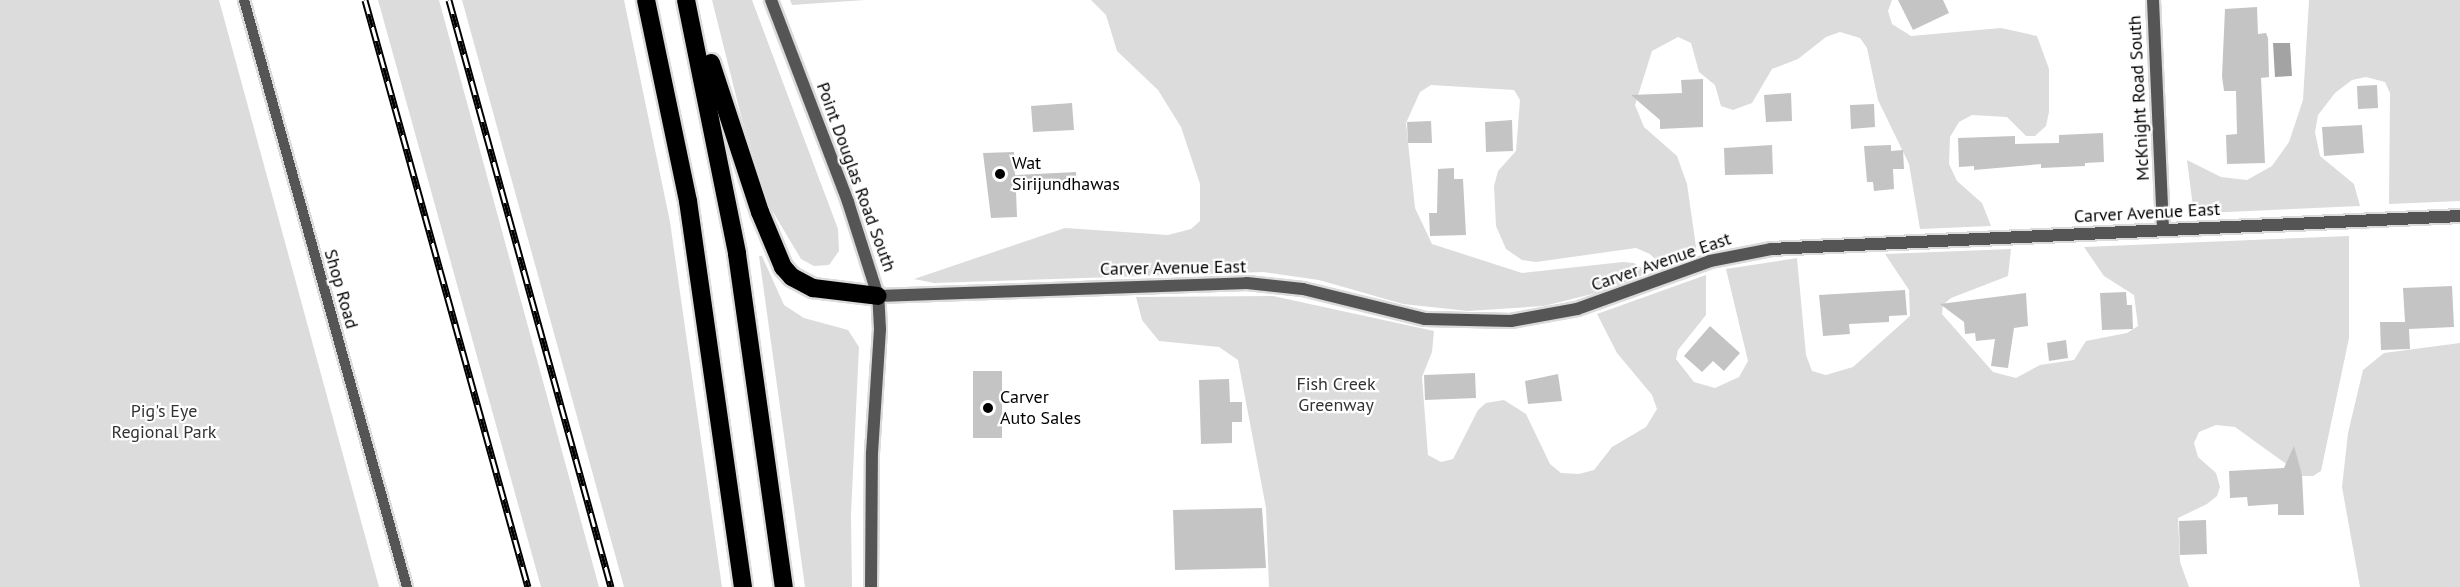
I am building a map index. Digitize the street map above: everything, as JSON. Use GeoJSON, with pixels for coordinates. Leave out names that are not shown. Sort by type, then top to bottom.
{"type":"FeatureCollection","features":[{"type":"Feature","properties":{"kind":"highway"},"geometry":{"type":"LineString","coordinates":[[646,0],[688,201],[743,587]]}},
{"type":"Feature","properties":{"kind":"highway"},"geometry":{"type":"LineString","coordinates":[[686,0],[737,254],[784,587]]}},
{"type":"Feature","properties":{"kind":"highway"},"geometry":{"type":"LineString","coordinates":[[691,0],[750,185],[783,267],[792,277],[813,288],[878,296]]}},
{"type":"Feature","properties":{"kind":"street","name":"Point Douglas Road South"},"geometry":{"type":"LineString","coordinates":[[771,0],[852,213],[878,296],[871,587]]}},
{"type":"Feature","properties":{"kind":"street","name":"McKnight Road South"},"geometry":{"type":"LineString","coordinates":[[2153,0],[2163,230]]}},
{"type":"Feature","properties":{"kind":"street","name":"Carver Avenue East"},"geometry":{"type":"LineString","coordinates":[[878,296],[1247,283],[1303,289],[1425,319],[1487,322],[1577,309],[1703,263],[1771,249],[2460,216]]}},
{"type":"Feature","properties":{"kind":"lane","name":"Shop Road"},"geometry":{"type":"LineString","coordinates":[[244,0],[407,587]]}},
{"type":"Feature","properties":{"kind":"green space","name":"Pig's Eye Regional Park"},"geometry":{"type":"Polygon","coordinates":[[[0,0],[219,0],[379,587],[0,587],[0,0]]]}},
{"type":"Feature","properties":{"kind":"green space"},"geometry":{"type":"Polygon","coordinates":[[[378,0],[439,0],[599,587],[541,587],[378,0]]]}},
{"type":"Feature","properties":{"kind":"green space"},"geometry":{"type":"Polygon","coordinates":[[[462,0],[624,0],[670,222],[722,587],[624,587],[462,0]]]}},
{"type":"Feature","properties":{"kind":"green space"},"geometry":{"type":"Polygon","coordinates":[[[712,0],[752,0],[838,229],[839,251],[829,265],[814,266],[801,259],[770,207],[742,120],[712,0]]]}},
{"type":"Feature","properties":{"kind":"green space"},"geometry":{"type":"Polygon","coordinates":[[[790,0],[865,0],[792,5],[790,0]]]}},
{"type":"Feature","properties":{"kind":"green space"},"geometry":{"type":"Polygon","coordinates":[[[1091,0],[1892,0],[1888,11],[1892,24],[1911,36],[2001,28],[2037,36],[2049,69],[2049,112],[2046,126],[2035,136],[2026,136],[2007,117],[1972,115],[1959,122],[1950,137],[1949,164],[1957,181],[1982,203],[1991,226],[1920,229],[1909,164],[1878,100],[1867,48],[1860,38],[1840,32],[1826,37],[1798,59],[1772,69],[1752,103],[1733,110],[1721,106],[1715,85],[1699,72],[1691,43],[1678,37],[1652,51],[1635,105],[1644,127],[1677,156],[1687,184],[1697,254],[1663,267],[1650,254],[1636,248],[1536,262],[1522,260],[1506,249],[1496,226],[1494,186],[1498,171],[1516,151],[1520,100],[1514,90],[1431,85],[1420,92],[1406,123],[1415,208],[1432,244],[1522,273],[1623,262],[1634,263],[1648,273],[1600,292],[1544,306],[1468,311],[1403,304],[1319,280],[1263,272],[934,283],[914,279],[1065,228],[1168,235],[1191,229],[1200,221],[1200,184],[1181,127],[1158,90],[1117,51],[1106,15],[1091,0]]]}},
{"type":"Feature","properties":{"kind":"green space"},"geometry":{"type":"Polygon","coordinates":[[[2309,0],[2460,0],[2460,201],[2389,204],[2390,93],[2385,82],[2366,77],[2352,80],[2335,93],[2318,115],[2315,132],[2320,156],[2354,184],[2360,206],[2204,213],[2193,207],[2187,160],[2221,177],[2247,180],[2272,166],[2289,142],[2303,100],[2309,0]]]}},
{"type":"Feature","properties":{"kind":"green space","name":"Fish Creek Greenway"},"geometry":{"type":"Polygon","coordinates":[[[2349,236],[2349,338],[2321,471],[2313,476],[2303,476],[2235,427],[2216,425],[2199,432],[2194,443],[2198,457],[2216,473],[2220,487],[2217,496],[2207,504],[2178,518],[2180,562],[2189,587],[1269,587],[1266,508],[1238,360],[1219,347],[1159,341],[1142,320],[1136,297],[1273,296],[1434,331],[1432,352],[1422,377],[1428,455],[1441,462],[1453,459],[1478,410],[1486,403],[1504,400],[1526,414],[1550,464],[1561,473],[1579,474],[1594,470],[1612,447],[1646,427],[1657,409],[1652,395],[1617,353],[1597,314],[1706,275],[1706,315],[1678,350],[1676,359],[1694,382],[1715,388],[1739,377],[1748,361],[1726,269],[1797,258],[1806,355],[1812,371],[1826,375],[1853,367],[1910,316],[1909,290],[1885,254],[2011,249],[2008,276],[1951,298],[1943,305],[1942,314],[1993,372],[2016,378],[2040,365],[2074,360],[2086,341],[2127,333],[2138,326],[2134,295],[2104,276],[2084,247],[2349,236]]]}},
{"type":"Feature","properties":{"kind":"green space"},"geometry":{"type":"Polygon","coordinates":[[[759,256],[762,256],[784,305],[804,318],[848,330],[859,347],[851,514],[852,587],[805,587],[759,256]]]}},
{"type":"Feature","properties":{"kind":"green space"},"geometry":{"type":"Polygon","coordinates":[[[2460,343],[2460,587],[2360,587],[2342,487],[2348,433],[2363,370],[2384,353],[2460,343]]]}},
{"type":"Feature","properties":{"kind":"shaded area"},"geometry":{"type":"Polygon","coordinates":[[[2273,43],[2290,43],[2292,76],[2275,77],[2273,43]]]}},
{"type":"Feature","properties":{"kind":"building"},"geometry":{"type":"Polygon","coordinates":[[[1898,0],[1943,0],[1949,13],[1913,30],[1898,0]]]}},
{"type":"Feature","properties":{"kind":"building"},"geometry":{"type":"Polygon","coordinates":[[[2257,7],[2258,34],[2266,33],[2268,38],[2269,77],[2261,78],[2265,163],[2227,164],[2226,135],[2237,134],[2236,91],[2224,91],[2222,76],[2225,9],[2257,7]]]}},
{"type":"Feature","properties":{"kind":"building"},"geometry":{"type":"Polygon","coordinates":[[[1703,79],[1703,127],[1660,129],[1660,120],[1631,95],[1682,93],[1681,80],[1703,79]]]}},
{"type":"Feature","properties":{"kind":"building"},"geometry":{"type":"Polygon","coordinates":[[[2377,85],[2378,108],[2358,109],[2357,86],[2377,85]]]}},
{"type":"Feature","properties":{"kind":"building"},"geometry":{"type":"Polygon","coordinates":[[[1791,93],[1792,121],[1766,122],[1764,95],[1791,93]]]}},
{"type":"Feature","properties":{"kind":"building"},"geometry":{"type":"Polygon","coordinates":[[[1072,103],[1074,130],[1033,132],[1031,106],[1072,103]]]}},
{"type":"Feature","properties":{"kind":"building"},"geometry":{"type":"Polygon","coordinates":[[[1874,104],[1875,127],[1851,129],[1850,105],[1874,104]]]}},
{"type":"Feature","properties":{"kind":"building"},"geometry":{"type":"Polygon","coordinates":[[[1512,120],[1513,151],[1486,152],[1485,122],[1512,120]]]}},
{"type":"Feature","properties":{"kind":"building"},"geometry":{"type":"Polygon","coordinates":[[[1431,121],[1432,143],[1408,143],[1407,122],[1431,121]]]}},
{"type":"Feature","properties":{"kind":"building"},"geometry":{"type":"Polygon","coordinates":[[[2362,125],[2364,153],[2324,156],[2322,127],[2362,125]]]}},
{"type":"Feature","properties":{"kind":"building"},"geometry":{"type":"Polygon","coordinates":[[[2103,133],[2104,162],[2085,163],[2085,166],[2041,168],[2041,164],[1974,170],[1974,166],[1959,167],[1958,138],[2015,136],[2015,144],[2059,143],[2059,135],[2103,133]]]}},
{"type":"Feature","properties":{"kind":"building"},"geometry":{"type":"Polygon","coordinates":[[[1772,145],[1773,174],[1725,175],[1724,148],[1772,145]]]}},
{"type":"Feature","properties":{"kind":"building"},"geometry":{"type":"Polygon","coordinates":[[[1891,145],[1891,151],[1903,150],[1904,169],[1893,169],[1894,189],[1874,191],[1873,182],[1867,182],[1864,146],[1891,145]]]}},
{"type":"Feature","properties":{"kind":"building","name":"Wat Sirijundhawas"},"geometry":{"type":"Polygon","coordinates":[[[1014,152],[1015,175],[1076,172],[1077,186],[1016,191],[1017,217],[991,218],[983,153],[1014,152]]]}},
{"type":"Feature","properties":{"kind":"building"},"geometry":{"type":"Polygon","coordinates":[[[1454,168],[1454,179],[1463,179],[1466,235],[1430,236],[1429,213],[1437,213],[1438,169],[1454,168]]]}},
{"type":"Feature","properties":{"kind":"building"},"geometry":{"type":"Polygon","coordinates":[[[2452,286],[2454,327],[2409,329],[2410,349],[2381,350],[2380,322],[2405,322],[2403,288],[2452,286]]]}},
{"type":"Feature","properties":{"kind":"building"},"geometry":{"type":"Polygon","coordinates":[[[1905,290],[1907,315],[1889,316],[1889,322],[1849,324],[1850,334],[1823,336],[1819,295],[1905,290]]]}},
{"type":"Feature","properties":{"kind":"building"},"geometry":{"type":"Polygon","coordinates":[[[2126,292],[2127,305],[2132,305],[2133,329],[2102,330],[2100,293],[2126,292]]]}},
{"type":"Feature","properties":{"kind":"building"},"geometry":{"type":"Polygon","coordinates":[[[2026,293],[2028,326],[2014,328],[2008,368],[1991,366],[1995,339],[1976,341],[1975,333],[1965,334],[1964,322],[1940,304],[2026,293]]]}},
{"type":"Feature","properties":{"kind":"building"},"geometry":{"type":"Polygon","coordinates":[[[1710,326],[1740,353],[1724,371],[1713,361],[1702,372],[1684,356],[1710,326]]]}},
{"type":"Feature","properties":{"kind":"building"},"geometry":{"type":"Polygon","coordinates":[[[2066,340],[2068,358],[2049,361],[2047,343],[2066,340]]]}},
{"type":"Feature","properties":{"kind":"building","name":"Carver Auto Sales"},"geometry":{"type":"Polygon","coordinates":[[[973,371],[1002,371],[1002,438],[973,438],[973,371]]]}},
{"type":"Feature","properties":{"kind":"building"},"geometry":{"type":"Polygon","coordinates":[[[1475,373],[1476,398],[1425,400],[1424,375],[1475,373]]]}},
{"type":"Feature","properties":{"kind":"building"},"geometry":{"type":"Polygon","coordinates":[[[1558,374],[1562,401],[1528,404],[1525,381],[1558,374]]]}},
{"type":"Feature","properties":{"kind":"building"},"geometry":{"type":"Polygon","coordinates":[[[1229,379],[1230,402],[1242,402],[1242,422],[1232,422],[1232,443],[1201,444],[1199,380],[1229,379]]]}},
{"type":"Feature","properties":{"kind":"building"},"geometry":{"type":"Polygon","coordinates":[[[2294,446],[2302,475],[2304,515],[2278,515],[2278,504],[2248,506],[2247,497],[2230,498],[2229,471],[2284,468],[2294,446]]]}},
{"type":"Feature","properties":{"kind":"building"},"geometry":{"type":"Polygon","coordinates":[[[1262,508],[1266,568],[1175,570],[1173,510],[1262,508]]]}},
{"type":"Feature","properties":{"kind":"building"},"geometry":{"type":"Polygon","coordinates":[[[2206,520],[2207,554],[2180,555],[2179,521],[2206,520]]]}},
{"type":"Feature","properties":{"kind":"railway"},"geometry":{"type":"LineString","coordinates":[[365,0],[528,587]]}},
{"type":"Feature","properties":{"kind":"railway"},"geometry":{"type":"LineString","coordinates":[[449,0],[611,587]]}},
{"type":"Feature","properties":{"kind":"place","name":"Wat Sirijundhawas"},"geometry":{"type":"Point","coordinates":[1000,174]}},
{"type":"Feature","properties":{"kind":"place","name":"Carver Auto Sales"},"geometry":{"type":"Point","coordinates":[988,408]}}]}
